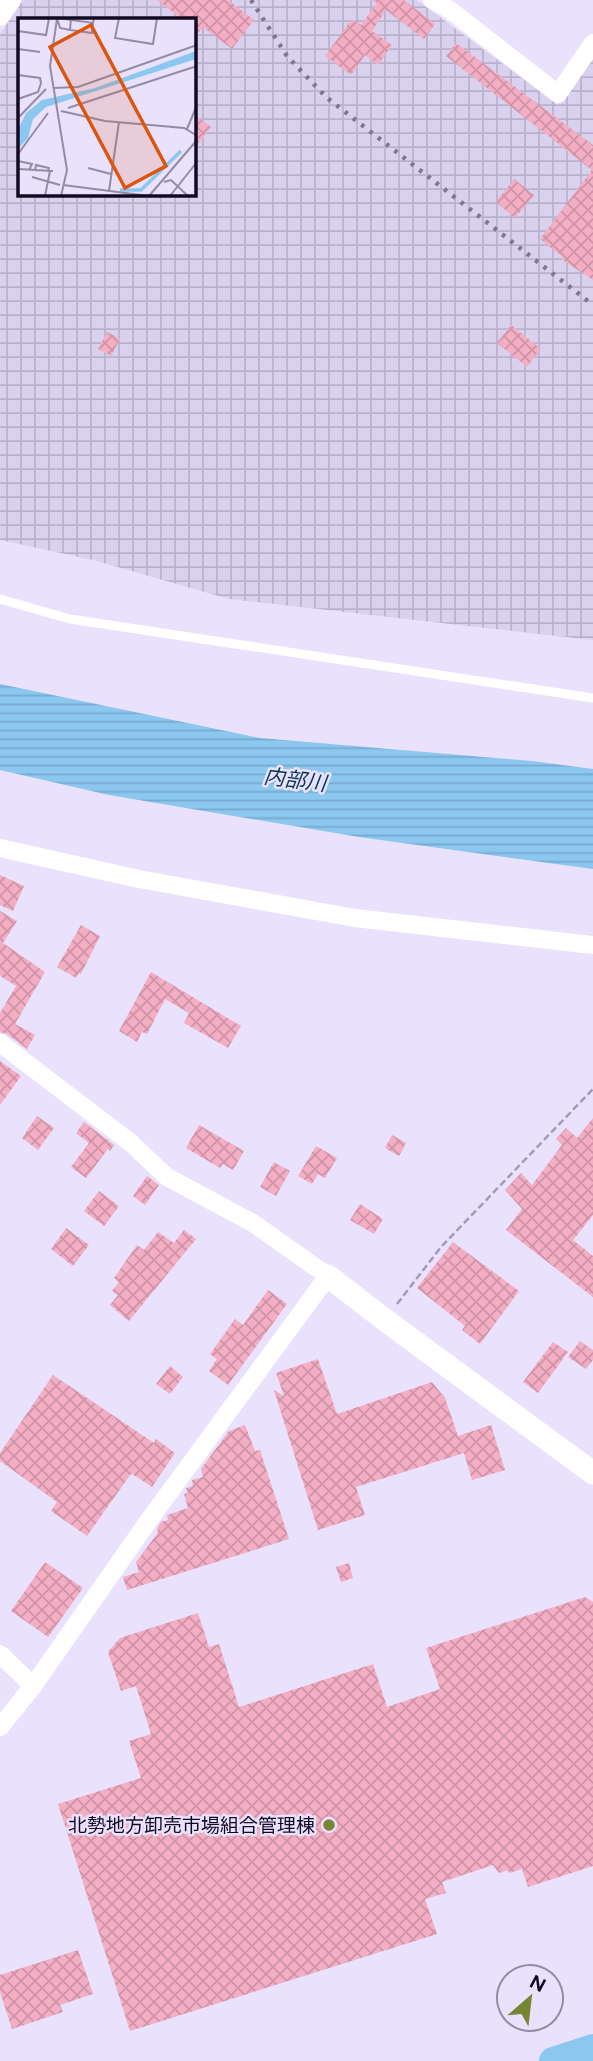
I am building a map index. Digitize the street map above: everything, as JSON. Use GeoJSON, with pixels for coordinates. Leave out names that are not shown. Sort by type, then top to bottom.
{"type":"FeatureCollection","features":[{"type":"Feature","properties":{"kind":"street"},"geometry":{"type":"LineString","coordinates":[[0,17],[12,0]]}},
{"type":"Feature","properties":{"kind":"street"},"geometry":{"type":"LineString","coordinates":[[432,0],[450,10],[558,94],[593,44]]}},
{"type":"Feature","properties":{"kind":"street"},"geometry":{"type":"LineString","coordinates":[[0,848],[139,879],[355,918],[593,945]]}},
{"type":"Feature","properties":{"kind":"street"},"geometry":{"type":"LineString","coordinates":[[0,1043],[131,1143],[167,1177],[253,1223],[593,1472]]}},
{"type":"Feature","properties":{"kind":"street"},"geometry":{"type":"LineString","coordinates":[[0,1727],[33,1686],[156,1509],[328,1276]]}},
{"type":"Feature","properties":{"kind":"street"},"geometry":{"type":"LineString","coordinates":[[0,1654],[33,1686]]}},
{"type":"Feature","properties":{"kind":"lane"},"geometry":{"type":"LineString","coordinates":[[0,599],[70,620],[593,698]]}},
{"type":"Feature","properties":{"kind":"path"},"geometry":{"type":"LineString","coordinates":[[385,1320],[440,1247],[593,1089]]}},
{"type":"Feature","properties":{"kind":"shaded area"},"geometry":{"type":"Polygon","coordinates":[[[23,0],[417,0],[558,105],[593,59],[593,640],[229,599],[93,560],[0,540],[0,34],[23,0]]]}},
{"type":"Feature","properties":{"kind":"water","name":"内部川"},"geometry":{"type":"Polygon","coordinates":[[[0,684],[260,738],[532,761],[593,769],[593,869],[359,837],[109,795],[0,770],[0,684]]]}},
{"type":"Feature","properties":{"kind":"building"},"geometry":{"type":"Polygon","coordinates":[[[157,0],[228,0],[254,20],[232,49],[203,27],[196,36],[196,18],[181,18],[157,0]]]}},
{"type":"Feature","properties":{"kind":"building"},"geometry":{"type":"Polygon","coordinates":[[[372,0],[404,0],[435,24],[424,39],[386,10],[372,31],[392,45],[378,65],[365,55],[351,75],[325,56],[352,19],[361,25],[377,3],[372,0]]]}},
{"type":"Feature","properties":{"kind":"building"},"geometry":{"type":"Polygon","coordinates":[[[456,43],[593,145],[593,280],[561,259],[563,257],[540,239],[592,170],[446,56],[456,43]]]}},
{"type":"Feature","properties":{"kind":"building"},"geometry":{"type":"Polygon","coordinates":[[[196,116],[211,127],[196,146],[196,116]]]}},
{"type":"Feature","properties":{"kind":"building"},"geometry":{"type":"Polygon","coordinates":[[[514,179],[534,195],[515,218],[496,202],[514,179]]]}},
{"type":"Feature","properties":{"kind":"building"},"geometry":{"type":"Polygon","coordinates":[[[511,325],[541,349],[527,367],[497,343],[511,325]]]}},
{"type":"Feature","properties":{"kind":"building"},"geometry":{"type":"Polygon","coordinates":[[[107,332],[120,339],[111,356],[98,349],[107,332]]]}},
{"type":"Feature","properties":{"kind":"building"},"geometry":{"type":"Polygon","coordinates":[[[0,875],[24,886],[13,911],[0,905],[0,875]]]}},
{"type":"Feature","properties":{"kind":"building"},"geometry":{"type":"Polygon","coordinates":[[[0,911],[17,921],[3,943],[45,972],[15,1024],[35,1035],[27,1049],[0,1032],[0,1013],[16,986],[0,976],[0,911]]]}},
{"type":"Feature","properties":{"kind":"building"},"geometry":{"type":"Polygon","coordinates":[[[81,925],[100,936],[81,974],[76,978],[57,967],[81,925]]]}},
{"type":"Feature","properties":{"kind":"building"},"geometry":{"type":"Polygon","coordinates":[[[151,972],[241,1026],[228,1048],[184,1023],[189,1013],[165,999],[147,1034],[142,1032],[137,1042],[119,1031],[151,972]]]}},
{"type":"Feature","properties":{"kind":"building"},"geometry":{"type":"Polygon","coordinates":[[[0,1061],[21,1076],[0,1105],[0,1061]]]}},
{"type":"Feature","properties":{"kind":"building"},"geometry":{"type":"Polygon","coordinates":[[[37,1116],[54,1128],[38,1150],[22,1138],[37,1116]]]}},
{"type":"Feature","properties":{"kind":"building"},"geometry":{"type":"Polygon","coordinates":[[[593,1118],[593,1215],[573,1240],[593,1256],[593,1297],[506,1230],[522,1209],[505,1190],[521,1173],[532,1185],[562,1145],[556,1139],[566,1128],[577,1138],[593,1118]]]}},
{"type":"Feature","properties":{"kind":"building"},"geometry":{"type":"Polygon","coordinates":[[[84,1122],[114,1145],[86,1178],[71,1167],[89,1143],[76,1133],[84,1122]]]}},
{"type":"Feature","properties":{"kind":"building"},"geometry":{"type":"Polygon","coordinates":[[[199,1125],[244,1151],[233,1170],[223,1164],[220,1168],[186,1148],[199,1125]]]}},
{"type":"Feature","properties":{"kind":"building"},"geometry":{"type":"Polygon","coordinates":[[[392,1135],[406,1143],[399,1156],[385,1148],[392,1135]]]}},
{"type":"Feature","properties":{"kind":"building"},"geometry":{"type":"Polygon","coordinates":[[[316,1146],[337,1158],[325,1178],[318,1174],[312,1184],[298,1176],[316,1146]]]}},
{"type":"Feature","properties":{"kind":"building"},"geometry":{"type":"Polygon","coordinates":[[[274,1162],[290,1171],[276,1196],[260,1187],[274,1162]]]}},
{"type":"Feature","properties":{"kind":"building"},"geometry":{"type":"Polygon","coordinates":[[[147,1176],[159,1185],[145,1205],[133,1196],[147,1176]]]}},
{"type":"Feature","properties":{"kind":"building"},"geometry":{"type":"Polygon","coordinates":[[[99,1191],[119,1206],[104,1226],[84,1211],[99,1191]]]}},
{"type":"Feature","properties":{"kind":"building"},"geometry":{"type":"Polygon","coordinates":[[[360,1204],[383,1219],[374,1234],[350,1220],[360,1204]]]}},
{"type":"Feature","properties":{"kind":"building"},"geometry":{"type":"Polygon","coordinates":[[[66,1228],[89,1245],[73,1266],[51,1249],[66,1228]]]}},
{"type":"Feature","properties":{"kind":"building"},"geometry":{"type":"Polygon","coordinates":[[[184,1230],[196,1239],[129,1321],[110,1305],[118,1295],[112,1291],[119,1282],[114,1278],[137,1245],[144,1250],[158,1232],[174,1243],[184,1230]]]}},
{"type":"Feature","properties":{"kind":"building"},"geometry":{"type":"Polygon","coordinates":[[[453,1242],[519,1291],[480,1344],[462,1330],[465,1326],[417,1288],[453,1242]]]}},
{"type":"Feature","properties":{"kind":"building"},"geometry":{"type":"Polygon","coordinates":[[[268,1290],[287,1304],[228,1385],[209,1371],[217,1359],[210,1354],[235,1319],[243,1325],[268,1290]]]}},
{"type":"Feature","properties":{"kind":"building"},"geometry":{"type":"Polygon","coordinates":[[[580,1341],[593,1350],[593,1360],[586,1369],[568,1357],[580,1341]]]}},
{"type":"Feature","properties":{"kind":"building"},"geometry":{"type":"Polygon","coordinates":[[[553,1342],[568,1352],[538,1393],[523,1382],[553,1342]]]}},
{"type":"Feature","properties":{"kind":"building"},"geometry":{"type":"Polygon","coordinates":[[[318,1359],[337,1414],[432,1382],[445,1398],[458,1436],[491,1425],[505,1470],[472,1480],[464,1453],[356,1487],[365,1515],[318,1530],[274,1390],[284,1396],[276,1373],[318,1359]]]}},
{"type":"Feature","properties":{"kind":"building"},"geometry":{"type":"Polygon","coordinates":[[[170,1366],[183,1377],[170,1394],[156,1384],[170,1366]]]}},
{"type":"Feature","properties":{"kind":"building"},"geometry":{"type":"Polygon","coordinates":[[[53,1375],[154,1443],[156,1439],[175,1453],[152,1487],[130,1475],[87,1536],[51,1511],[57,1502],[0,1461],[0,1453],[53,1375]]]}},
{"type":"Feature","properties":{"kind":"building"},"geometry":{"type":"Polygon","coordinates":[[[245,1425],[255,1451],[260,1450],[289,1539],[127,1590],[123,1577],[139,1572],[136,1562],[157,1534],[161,1522],[168,1520],[167,1515],[188,1508],[184,1494],[188,1493],[186,1488],[193,1486],[192,1480],[203,1477],[201,1469],[229,1431],[245,1425]]]}},
{"type":"Feature","properties":{"kind":"building"},"geometry":{"type":"Polygon","coordinates":[[[45,1562],[83,1588],[48,1637],[11,1611],[45,1562]]]}},
{"type":"Feature","properties":{"kind":"building"},"geometry":{"type":"Polygon","coordinates":[[[349,1563],[353,1578],[341,1582],[336,1567],[349,1563]]]}},
{"type":"Feature","properties":{"kind":"building","name":"北勢地方卸売市場組合管理棟"},"geometry":{"type":"Polygon","coordinates":[[[585,1597],[593,1602],[593,1866],[528,1887],[522,1869],[499,1873],[493,1865],[442,1882],[446,1893],[425,1899],[437,1934],[130,2031],[58,1804],[141,1778],[129,1741],[151,1734],[136,1686],[121,1691],[108,1652],[120,1638],[198,1613],[209,1647],[219,1644],[239,1707],[373,1664],[387,1707],[440,1689],[426,1648],[585,1597]]]}},
{"type":"Feature","properties":{"kind":"building"},"geometry":{"type":"Polygon","coordinates":[[[78,1950],[93,1994],[60,2005],[63,2012],[12,2029],[0,1992],[0,1975],[78,1950]]]}},
{"type":"Feature","properties":{"kind":"waterway"},"geometry":{"type":"LineString","coordinates":[[553,2061],[593,2048]]}},
{"type":"Feature","properties":{"kind":"railway"},"geometry":{"type":"LineString","coordinates":[[251,0],[287,56],[326,97],[593,305]]}},
{"type":"Feature","properties":{"kind":"place","name":"北勢地方卸売市場組合管理棟"},"geometry":{"type":"Point","coordinates":[329,1825]}}]}
